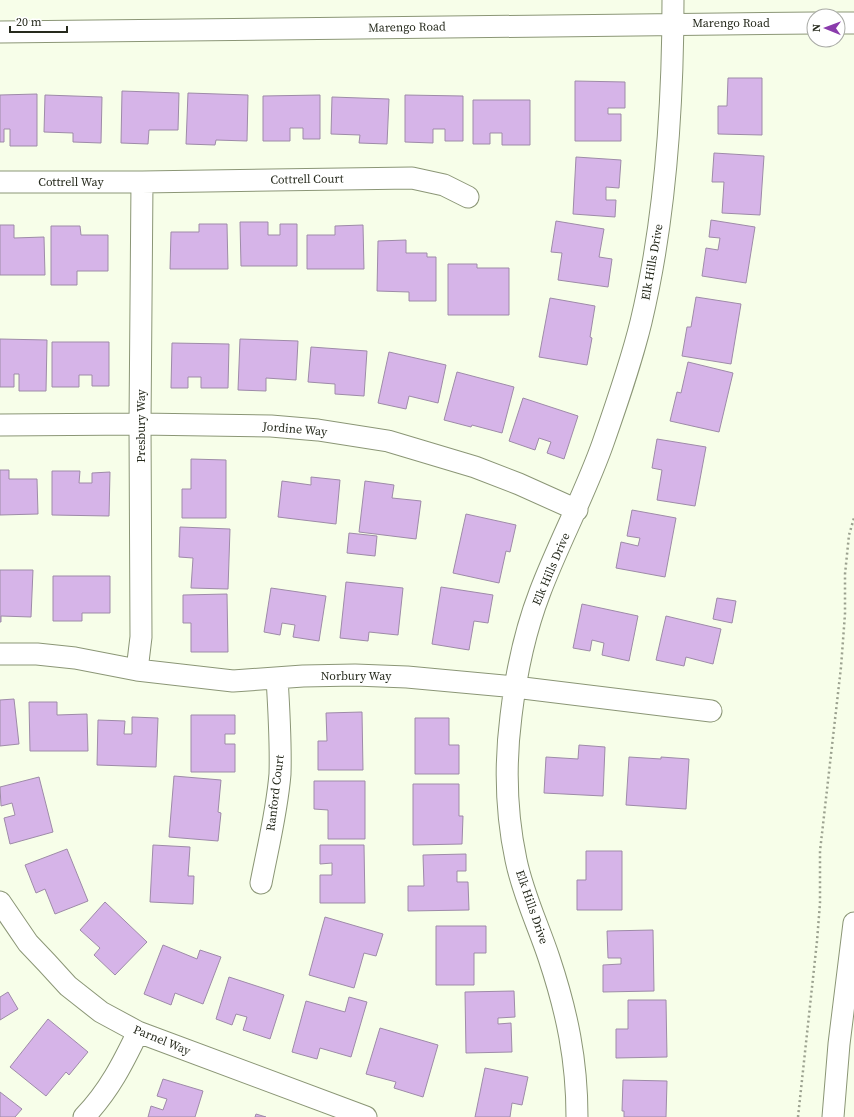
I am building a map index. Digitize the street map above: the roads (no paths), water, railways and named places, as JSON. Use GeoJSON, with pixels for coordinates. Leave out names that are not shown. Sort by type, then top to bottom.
{"type":"FeatureCollection","features":[{"type":"Feature","properties":{"kind":"street","name":"Elk Hills Drive"},"geometry":{"type":"LineString","coordinates":[[577,1117],[577,1091],[574,1056],[564,1006],[549,957],[525,894],[515,854],[511,827],[507,775],[508,740],[515,687],[529,623],[602,447],[627,372],[641,322],[655,253],[667,168],[673,0]]}},
{"type":"Feature","properties":{"kind":"street","name":"Marengo Road"},"geometry":{"type":"LineString","coordinates":[[0,32],[806,23]]}},
{"type":"Feature","properties":{"kind":"street","name":"Cottrell Court"},"geometry":{"type":"LineString","coordinates":[[142,182],[412,178],[444,185],[468,197]]}},
{"type":"Feature","properties":{"kind":"street","name":"Cottrell Way"},"geometry":{"type":"LineString","coordinates":[[0,182],[142,182]]}},
{"type":"Feature","properties":{"kind":"street","name":"Presbury Way"},"geometry":{"type":"LineString","coordinates":[[137,670],[141,637],[140,424],[142,182]]}},
{"type":"Feature","properties":{"kind":"street","name":"Jordine Way"},"geometry":{"type":"LineString","coordinates":[[0,425],[140,424],[271,426],[318,430],[388,441],[475,468],[519,484],[577,510]]}},
{"type":"Feature","properties":{"kind":"street","name":"Norbury Way"},"geometry":{"type":"LineString","coordinates":[[0,654],[37,654],[75,658],[137,670],[233,681],[355,675],[407,677],[515,687],[711,711]]}},
{"type":"Feature","properties":{"kind":"street","name":"Ranford Court"},"geometry":{"type":"LineString","coordinates":[[261,883],[276,806],[280,774],[277,678]]}},
{"type":"Feature","properties":{"kind":"street","name":"Parnel Way"},"geometry":{"type":"LineString","coordinates":[[0,902],[28,942],[68,986],[102,1012],[138,1032],[355,1115]]}},
{"type":"Feature","properties":{"kind":"street"},"geometry":{"type":"LineString","coordinates":[[833,1117],[839,1044],[854,923]]}},
{"type":"Feature","properties":{"kind":"street"},"geometry":{"type":"LineString","coordinates":[[84,1117],[108,1088],[124,1061],[138,1032]]}}]}
